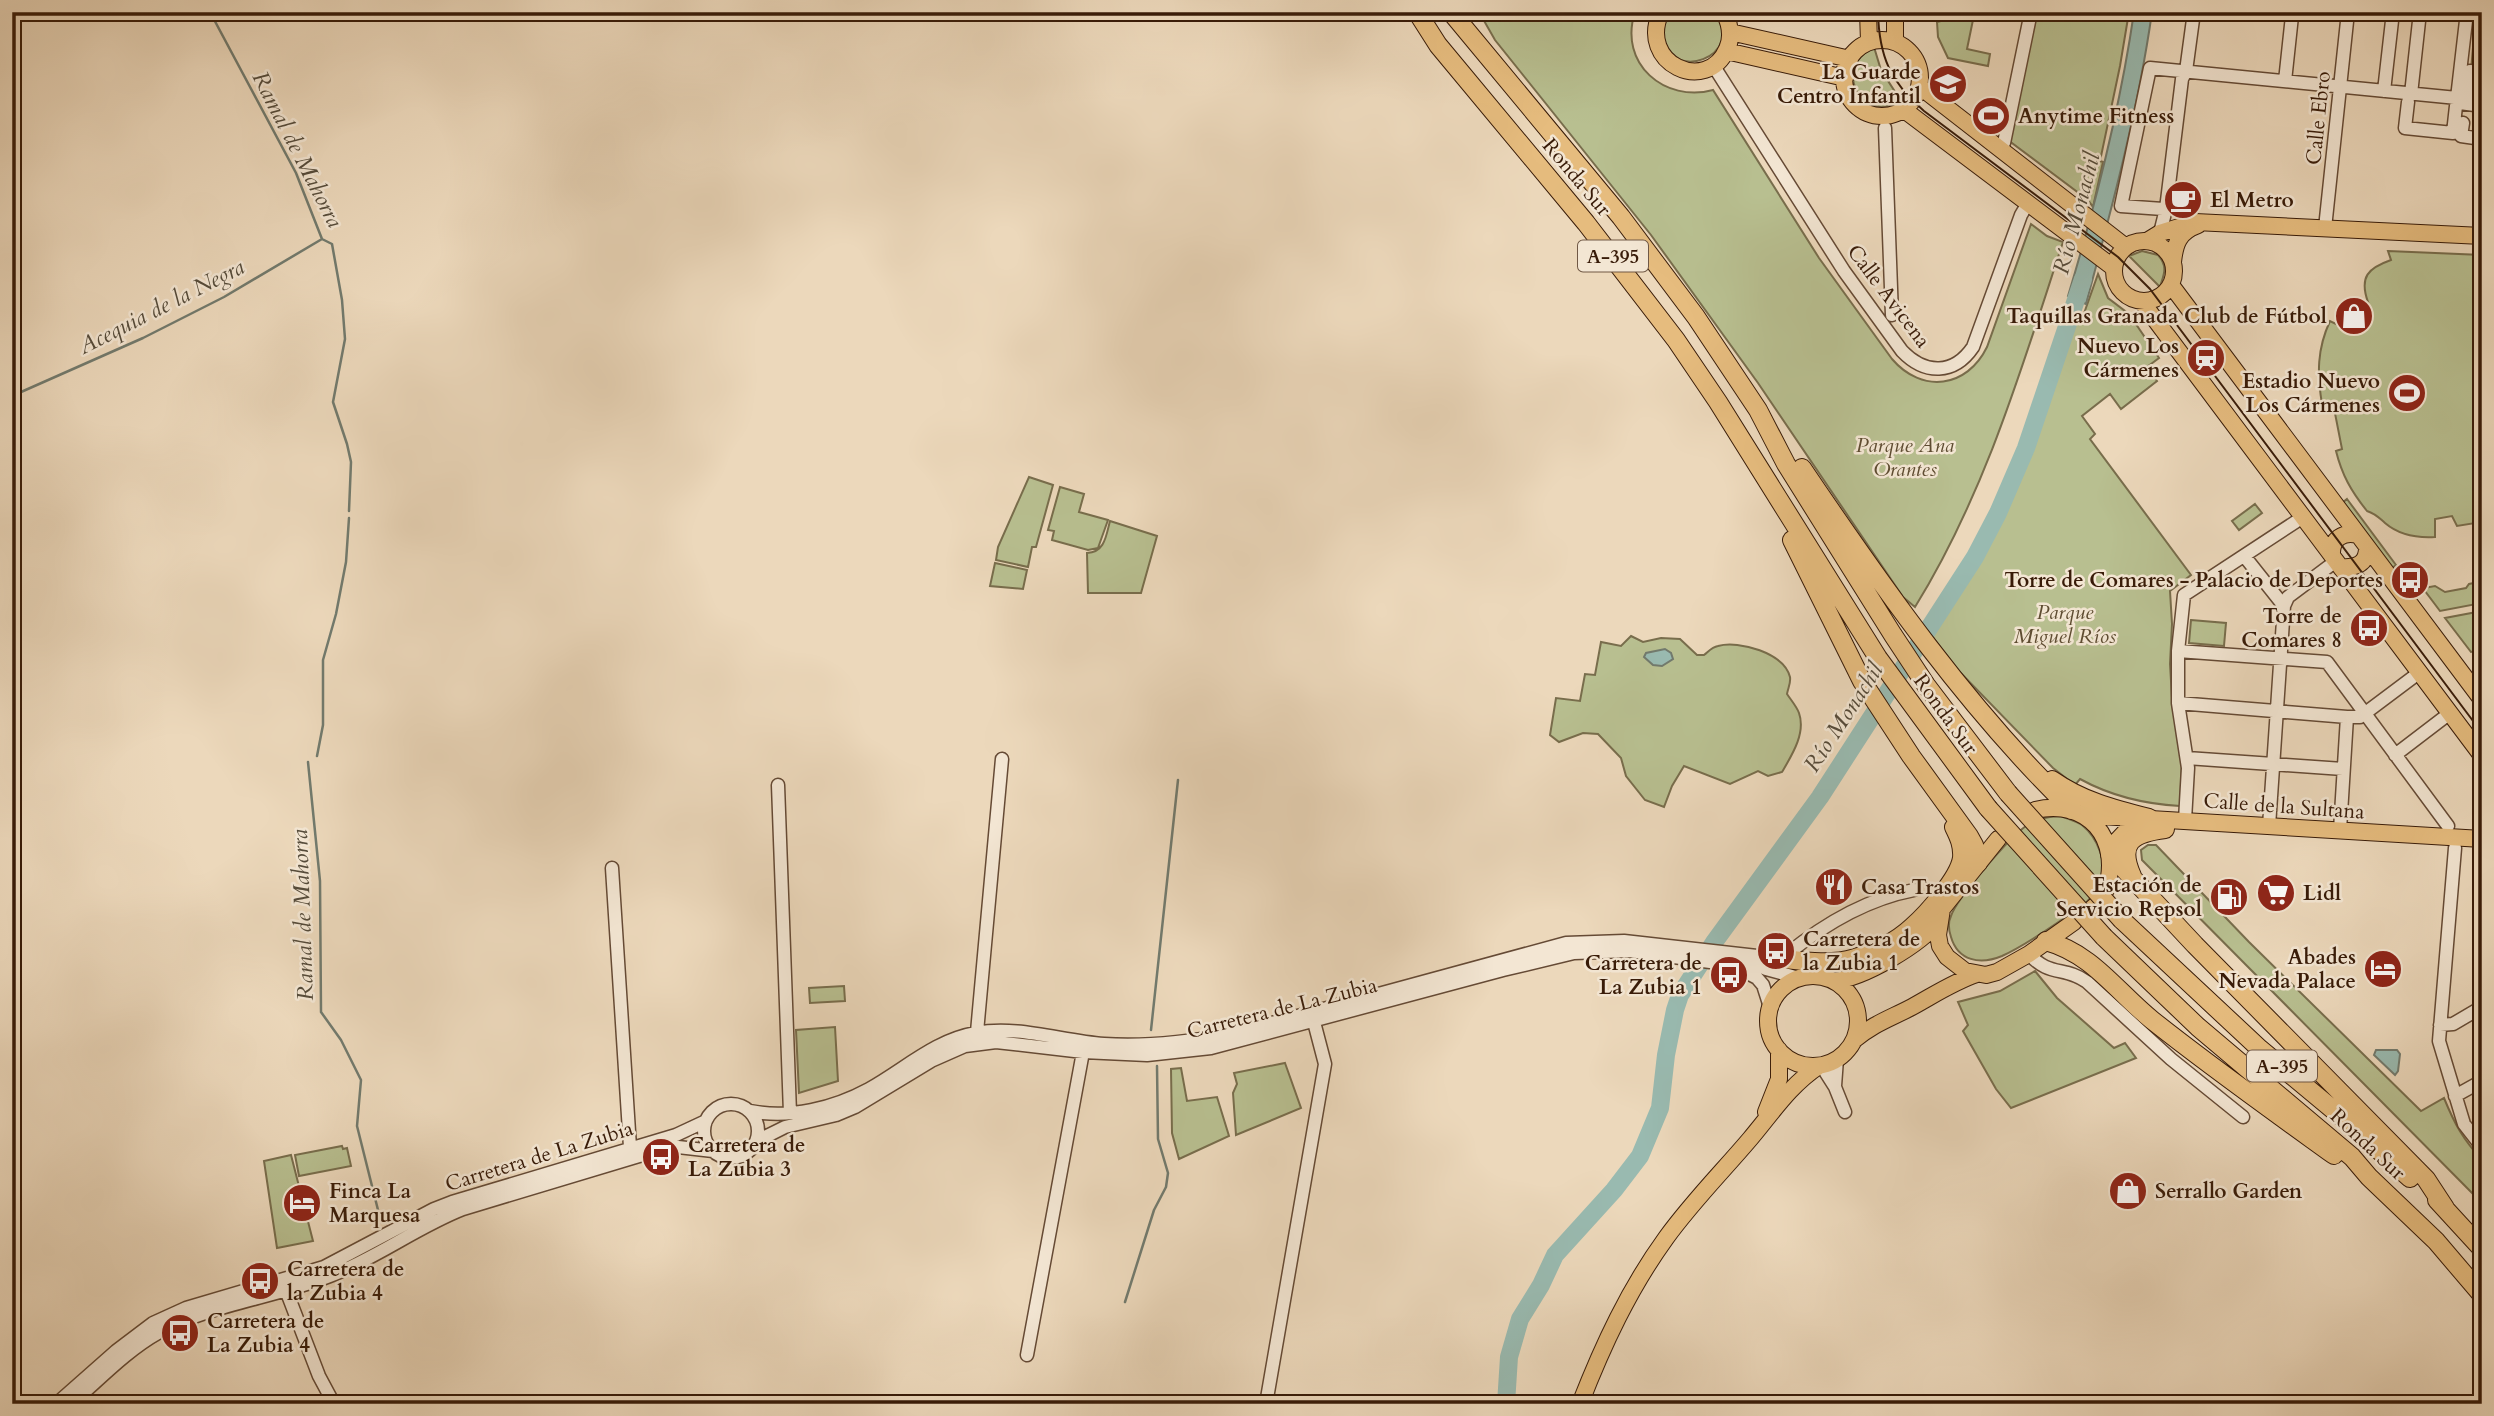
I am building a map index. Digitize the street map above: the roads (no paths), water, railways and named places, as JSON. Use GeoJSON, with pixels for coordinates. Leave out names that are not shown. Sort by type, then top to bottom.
{"type":"FeatureCollection","features":[{"type":"Feature","properties":{"kind":"highway"},"geometry":{"type":"LineString","coordinates":[[1409,12],[1423,32],[1438,45]]}},
{"type":"Feature","properties":{"kind":"highway","name":"Ronda Sur"},"geometry":{"type":"LineString","coordinates":[[1417,12],[1438,45],[1632,280],[1718,402],[1766,483],[1878,658],[1988,808],[2104,937],[2198,1027],[2343,1149],[2436,1241],[2482,1295]]}},
{"type":"Feature","properties":{"kind":"highway","name":"Ronda Sur"},"geometry":{"type":"LineString","coordinates":[[1453,14],[1663,272],[1758,410],[1787,464],[1926,685],[2008,793],[2122,920],[2260,1049],[2445,1208],[2482,1249]]}},
{"type":"Feature","properties":{"kind":"highway"},"geometry":{"type":"LineString","coordinates":[[1758,410],[1771,422],[1905,616],[1940,661],[2017,752],[2078,812]]}},
{"type":"Feature","properties":{"kind":"highway"},"geometry":{"type":"LineString","coordinates":[[1766,483],[1863,681],[1947,808],[1969,836],[1978,863]]}},
{"type":"Feature","properties":{"kind":"highway"},"geometry":{"type":"LineString","coordinates":[[2017,752],[2070,792],[2098,805],[2149,818]]}},
{"type":"Feature","properties":{"kind":"highway"},"geometry":{"type":"LineString","coordinates":[[1785,960],[1815,963],[1855,958],[1885,945],[1912,928],[1953,879],[1959,866],[1962,848],[1947,808]]}},
{"type":"Feature","properties":{"kind":"highway"},"geometry":{"type":"LineString","coordinates":[[2133,880],[2125,856],[2130,842],[2140,833],[2165,829]]}},
{"type":"Feature","properties":{"kind":"highway"},"geometry":{"type":"LineString","coordinates":[[2109,851],[2133,880],[2426,1179],[2445,1208]]}},
{"type":"Feature","properties":{"kind":"highway"},"geometry":{"type":"LineString","coordinates":[[2046,941],[2071,948],[2159,1026],[2345,1163],[2369,1177]]}},
{"type":"Feature","properties":{"kind":"main road"},"geometry":{"type":"LineString","coordinates":[[1661,12],[1655,35],[1658,47],[1667,61],[1687,71],[1702,70],[1713,65],[1726,51],[1730,32],[1724,12]]}},
{"type":"Feature","properties":{"kind":"main road"},"geometry":{"type":"LineString","coordinates":[[1868,12],[1869,42]]}},
{"type":"Feature","properties":{"kind":"main road"},"geometry":{"type":"LineString","coordinates":[[1895,12],[1895,42]]}},
{"type":"Feature","properties":{"kind":"main road"},"geometry":{"type":"LineString","coordinates":[[1730,32],[1850,59]]}},
{"type":"Feature","properties":{"kind":"main road"},"geometry":{"type":"LineString","coordinates":[[1869,42],[1895,42],[1907,49],[1916,60],[1920,73],[1919,86],[1914,98],[1903,109],[1883,115],[1868,112],[1851,98],[1845,78],[1850,59],[1858,49],[1869,42]]}},
{"type":"Feature","properties":{"kind":"main road"},"geometry":{"type":"LineString","coordinates":[[1726,51],[1845,78]]}},
{"type":"Feature","properties":{"kind":"main road"},"geometry":{"type":"LineString","coordinates":[[1919,86],[2122,244],[2153,237],[2187,223],[2207,222],[2482,236]]}},
{"type":"Feature","properties":{"kind":"main road"},"geometry":{"type":"LineString","coordinates":[[1903,109],[2110,265],[2121,291],[2130,298],[2142,302],[2158,299],[2171,285],[2175,274],[2175,247],[2183,233],[2207,222]]}},
{"type":"Feature","properties":{"kind":"main road"},"geometry":{"type":"LineString","coordinates":[[2153,237],[2168,252],[2173,262]]}},
{"type":"Feature","properties":{"kind":"main road"},"geometry":{"type":"LineString","coordinates":[[2110,265],[2118,257],[2122,244]]}},
{"type":"Feature","properties":{"kind":"main road"},"geometry":{"type":"LineString","coordinates":[[2171,285],[2482,701]]}},
{"type":"Feature","properties":{"kind":"main road"},"geometry":{"type":"LineString","coordinates":[[2142,302],[2482,756]]}},
{"type":"Feature","properties":{"kind":"main road"},"geometry":{"type":"LineString","coordinates":[[2336,561],[2333,543],[2342,535],[2348,533],[2363,541]]}},
{"type":"Feature","properties":{"kind":"main road"},"geometry":{"type":"LineString","coordinates":[[2336,561],[2357,566],[2362,562],[2363,541]]}},
{"type":"Feature","properties":{"kind":"main road","name":"Calle de la Sultana"},"geometry":{"type":"LineString","coordinates":[[2035,810],[2044,808],[2149,818],[2482,839]]}},
{"type":"Feature","properties":{"kind":"main road"},"geometry":{"type":"LineString","coordinates":[[2078,812],[2099,830],[2109,851],[2111,867],[2106,890]]}},
{"type":"Feature","properties":{"kind":"main road","name":"Calle de la Sultana"},"geometry":{"type":"LineString","coordinates":[[2109,851],[2128,829],[2151,827],[2482,850]]}},
{"type":"Feature","properties":{"kind":"main road"},"geometry":{"type":"LineString","coordinates":[[1977,974],[1965,971],[1947,957],[1940,946],[1939,921],[1942,909],[1998,839]]}},
{"type":"Feature","properties":{"kind":"main road"},"geometry":{"type":"LineString","coordinates":[[1834,981],[1857,975],[1902,952],[1929,934],[1939,921]]}},
{"type":"Feature","properties":{"kind":"main road"},"geometry":{"type":"LineString","coordinates":[[1854,1040],[1883,1019],[1910,1008],[1951,984],[1977,974],[1997,972],[2029,954],[2074,922]]}},
{"type":"Feature","properties":{"kind":"main road"},"geometry":{"type":"LineString","coordinates":[[1580,1404],[1616,1320],[1643,1273],[1691,1206],[1762,1122],[1776,1110],[1800,1078],[1837,1059],[1847,1051],[1854,1040],[1858,1023],[1856,1005],[1847,991],[1834,981],[1818,976],[1799,978],[1781,989],[1770,1007],[1769,1031],[1779,1050],[1799,1064],[1820,1066]]}},
{"type":"Feature","properties":{"kind":"main road"},"geometry":{"type":"LineString","coordinates":[[1762,1122],[1779,1079],[1779,1050]]}},
{"type":"Feature","properties":{"kind":"street"},"geometry":{"type":"LineString","coordinates":[[2004,143],[2031,12]]}},
{"type":"Feature","properties":{"kind":"street"},"geometry":{"type":"LineString","coordinates":[[2153,237],[2166,209],[2182,79],[2186,71],[2194,12]]}},
{"type":"Feature","properties":{"kind":"street"},"geometry":{"type":"LineString","coordinates":[[2285,81],[2292,16],[2296,12]]}},
{"type":"Feature","properties":{"kind":"street","name":"Calle Ebro"},"geometry":{"type":"LineString","coordinates":[[2325,228],[2348,12]]}},
{"type":"Feature","properties":{"kind":"street"},"geometry":{"type":"LineString","coordinates":[[2384,91],[2393,12]]}},
{"type":"Feature","properties":{"kind":"street"},"geometry":{"type":"LineString","coordinates":[[2420,12],[2405,128],[2453,133],[2459,104],[2467,12]]}},
{"type":"Feature","properties":{"kind":"street","name":"Calle Avicena"},"geometry":{"type":"LineString","coordinates":[[1713,65],[1844,271],[1902,351],[1909,359],[1924,367],[1945,368],[1955,365],[1963,360],[1973,347],[2021,215],[2028,203]]}},
{"type":"Feature","properties":{"kind":"street"},"geometry":{"type":"LineString","coordinates":[[2163,209],[2121,206],[2150,68],[2384,91],[2410,98],[2482,106]]}},
{"type":"Feature","properties":{"kind":"street"},"geometry":{"type":"LineString","coordinates":[[2482,72],[2470,71],[2470,77],[2476,78],[2475,83],[2469,83],[2468,94],[2482,96]]}},
{"type":"Feature","properties":{"kind":"street"},"geometry":{"type":"LineString","coordinates":[[2459,104],[2461,136],[2482,139]]}},
{"type":"Feature","properties":{"kind":"street"},"geometry":{"type":"LineString","coordinates":[[1885,128],[1892,315]]}},
{"type":"Feature","properties":{"kind":"street"},"geometry":{"type":"LineString","coordinates":[[2185,820],[2187,758],[2178,703],[2178,651],[2184,595],[2303,517]]}},
{"type":"Feature","properties":{"kind":"street"},"geometry":{"type":"LineString","coordinates":[[2245,557],[2284,606]]}},
{"type":"Feature","properties":{"kind":"street"},"geometry":{"type":"LineString","coordinates":[[2269,826],[2284,606],[2288,597],[2336,561]]}},
{"type":"Feature","properties":{"kind":"street"},"geometry":{"type":"LineString","coordinates":[[2178,651],[2327,662],[2448,826]]}},
{"type":"Feature","properties":{"kind":"street"},"geometry":{"type":"LineString","coordinates":[[2178,703],[2360,717],[2420,672]]}},
{"type":"Feature","properties":{"kind":"street"},"geometry":{"type":"LineString","coordinates":[[2395,755],[2450,713]]}},
{"type":"Feature","properties":{"kind":"street"},"geometry":{"type":"LineString","coordinates":[[2340,830],[2347,717]]}},
{"type":"Feature","properties":{"kind":"street"},"geometry":{"type":"LineString","coordinates":[[2187,758],[2343,769]]}},
{"type":"Feature","properties":{"kind":"street"},"geometry":{"type":"LineString","coordinates":[[977,1032],[1002,759]]}},
{"type":"Feature","properties":{"kind":"street"},"geometry":{"type":"LineString","coordinates":[[778,785],[790,1113]]}},
{"type":"Feature","properties":{"kind":"street"},"geometry":{"type":"LineString","coordinates":[[2455,848],[2440,1025],[2441,1052],[2464,1124],[2482,1147]]}},
{"type":"Feature","properties":{"kind":"street"},"geometry":{"type":"LineString","coordinates":[[612,868],[630,1147]]}},
{"type":"Feature","properties":{"kind":"street"},"geometry":{"type":"LineString","coordinates":[[1785,960],[1786,955],[1797,945],[1847,914],[1894,893],[1914,890]]}},
{"type":"Feature","properties":{"kind":"street","name":"Carretera de La Zubia"},"geometry":{"type":"LineString","coordinates":[[750,1111],[790,1113],[846,1100],[869,1089],[931,1049],[977,1032],[1007,1031],[1104,1044],[1182,1042],[1231,1034],[1566,943],[1624,941],[1692,955]]}},
{"type":"Feature","properties":{"kind":"street","name":"Carretera de La Zubia"},"geometry":{"type":"LineString","coordinates":[[757,1141],[785,1127],[836,1115],[873,1099],[931,1061],[965,1046],[996,1042],[1083,1052],[1147,1055],[1180,1053],[1232,1044],[1574,953],[1630,951],[1785,960]]}},
{"type":"Feature","properties":{"kind":"street"},"geometry":{"type":"LineString","coordinates":[[2029,954],[2041,966],[2075,973],[2087,982],[2171,1059],[2243,1117]]}},
{"type":"Feature","properties":{"kind":"street","name":"Carretera de La Zubia"},"geometry":{"type":"LineString","coordinates":[[1721,957],[1799,978]]}},
{"type":"Feature","properties":{"kind":"street","name":"Carretera de La Zubia"},"geometry":{"type":"LineString","coordinates":[[1721,957],[1757,978],[1763,985],[1770,1007]]}},
{"type":"Feature","properties":{"kind":"street"},"geometry":{"type":"LineString","coordinates":[[2440,1025],[2453,1024],[2482,1007]]}},
{"type":"Feature","properties":{"kind":"street"},"geometry":{"type":"LineString","coordinates":[[1266,1404],[1325,1064],[1314,1022]]}},
{"type":"Feature","properties":{"kind":"street"},"geometry":{"type":"LineString","coordinates":[[1027,1355],[1083,1052]]}},
{"type":"Feature","properties":{"kind":"street"},"geometry":{"type":"LineString","coordinates":[[1835,1087],[1837,1059]]}},
{"type":"Feature","properties":{"kind":"street"},"geometry":{"type":"LineString","coordinates":[[1820,1066],[1835,1087],[1845,1112]]}},
{"type":"Feature","properties":{"kind":"street"},"geometry":{"type":"LineString","coordinates":[[2455,1096],[2482,1081]]}},
{"type":"Feature","properties":{"kind":"street"},"geometry":{"type":"LineString","coordinates":[[725,1104],[743,1106],[750,1111],[758,1125],[757,1141],[745,1155],[737,1158],[720,1156],[713,1151],[704,1137],[706,1121],[710,1113],[725,1104]]}},
{"type":"Feature","properties":{"kind":"street","name":"Carretera de La Zubia"},"geometry":{"type":"LineString","coordinates":[[56,1404],[138,1333],[170,1315],[324,1267],[452,1202],[676,1135],[706,1121]]}},
{"type":"Feature","properties":{"kind":"street","name":"Carretera de La Zubia"},"geometry":{"type":"LineString","coordinates":[[71,1404],[119,1362],[157,1334],[199,1316],[351,1267],[439,1219],[463,1209],[659,1150],[678,1147],[713,1151]]}},
{"type":"Feature","properties":{"kind":"street"},"geometry":{"type":"LineString","coordinates":[[286,1290],[334,1404]]}},
{"type":"Feature","properties":{"kind":"water"},"geometry":{"type":"Polygon","coordinates":[[[2134,12],[2152,12],[2124,159],[2086,304],[2068,296],[2106,156],[2134,12]]]}},
{"type":"Feature","properties":{"kind":"water"},"geometry":{"type":"Polygon","coordinates":[[[1665,649],[1671,653],[1673,659],[1662,666],[1653,665],[1644,657],[1646,653],[1665,649]]]}},
{"type":"Feature","properties":{"kind":"water"},"geometry":{"type":"Polygon","coordinates":[[[2376,1050],[2397,1050],[2400,1054],[2395,1075],[2374,1055],[2376,1050]]]}},
{"type":"Feature","properties":{"kind":"waterway","name":"Ramal de Mahorra"},"geometry":{"type":"LineString","coordinates":[[210,12],[296,173],[322,239],[332,244],[342,300],[345,339],[333,402],[351,462],[349,511]]}},
{"type":"Feature","properties":{"kind":"waterway","name":"Acequia de la Negra"},"geometry":{"type":"LineString","coordinates":[[12,396],[143,338],[224,297],[322,239]]}},
{"type":"Feature","properties":{"kind":"waterway","name":"Río Monachil"},"geometry":{"type":"LineString","coordinates":[[1506,1404],[1509,1357],[1520,1319],[1541,1285],[1555,1255],[1614,1190],[1640,1156],[1660,1108],[1666,1055],[1680,995],[1715,941],[1820,797],[1975,557],[1998,513],[2026,448],[2083,279]]}},
{"type":"Feature","properties":{"kind":"waterway","name":"Ramal de Mahorra"},"geometry":{"type":"LineString","coordinates":[[317,756],[323,725],[323,660],[336,614],[346,562],[349,518]]}},
{"type":"Feature","properties":{"kind":"waterway","name":"Ramal de Mahorra"},"geometry":{"type":"LineString","coordinates":[[308,762],[320,881],[321,1012],[341,1040],[361,1080],[357,1126],[381,1222]]}},
{"type":"Feature","properties":{"kind":"waterway"},"geometry":{"type":"LineString","coordinates":[[1151,1030],[1178,780]]}},
{"type":"Feature","properties":{"kind":"waterway"},"geometry":{"type":"LineString","coordinates":[[1125,1302],[1154,1210],[1166,1187],[1168,1173],[1158,1139],[1157,1066]]}},
{"type":"Feature","properties":{"kind":"tram line"},"geometry":{"type":"LineString","coordinates":[[1878,12],[1884,55],[1895,79],[1912,100],[2118,257],[2150,289],[2482,733]]}},
{"type":"Feature","properties":{"kind":"place","name":"La Guarde Centro Infantil"},"geometry":{"type":"Point","coordinates":[1948,84]}},
{"type":"Feature","properties":{"kind":"place","name":"Anytime Fitness"},"geometry":{"type":"Point","coordinates":[1991,116]}},
{"type":"Feature","properties":{"kind":"place","name":"El Metro"},"geometry":{"type":"Point","coordinates":[2183,200]}},
{"type":"Feature","properties":{"kind":"place","name":"Taquillas Granada Club de Fútbol"},"geometry":{"type":"Point","coordinates":[2354,316]}},
{"type":"Feature","properties":{"kind":"place","name":"Nuevo Los Cármenes"},"geometry":{"type":"Point","coordinates":[2206,358]}},
{"type":"Feature","properties":{"kind":"place","name":"Estadio Nuevo Los Cármenes"},"geometry":{"type":"Point","coordinates":[2407,393]}},
{"type":"Feature","properties":{"kind":"place","name":"Torre de Comares - Palacio de Deportes"},"geometry":{"type":"Point","coordinates":[2410,580]}},
{"type":"Feature","properties":{"kind":"place","name":"Torre de Comares 8"},"geometry":{"type":"Point","coordinates":[2369,628]}},
{"type":"Feature","properties":{"kind":"place","name":"Casa Trastos"},"geometry":{"type":"Point","coordinates":[1834,887]}},
{"type":"Feature","properties":{"kind":"place","name":"Lidl"},"geometry":{"type":"Point","coordinates":[2276,893]}},
{"type":"Feature","properties":{"kind":"place","name":"Estación de Servicio Repsol"},"geometry":{"type":"Point","coordinates":[2229,897]}},
{"type":"Feature","properties":{"kind":"place","name":"Carretera de la Zubia 1"},"geometry":{"type":"Point","coordinates":[1776,951]}},
{"type":"Feature","properties":{"kind":"place","name":"Abades Nevada Palace"},"geometry":{"type":"Point","coordinates":[2383,969]}},
{"type":"Feature","properties":{"kind":"place","name":"Carretera de La Zubia 1"},"geometry":{"type":"Point","coordinates":[1729,975]}},
{"type":"Feature","properties":{"kind":"place","name":"Carretera de La Zubia 3"},"geometry":{"type":"Point","coordinates":[661,1157]}},
{"type":"Feature","properties":{"kind":"place","name":"Serrallo Garden"},"geometry":{"type":"Point","coordinates":[2128,1191]}},
{"type":"Feature","properties":{"kind":"place","name":"Finca La Marquesa"},"geometry":{"type":"Point","coordinates":[302,1203]}},
{"type":"Feature","properties":{"kind":"place","name":"Carretera de la Zubia 4"},"geometry":{"type":"Point","coordinates":[260,1281]}},
{"type":"Feature","properties":{"kind":"place","name":"Carretera de La Zubia 4"},"geometry":{"type":"Point","coordinates":[180,1333]}},
{"type":"Feature","properties":{"kind":"park label","name":"Parque Ana Orantes"},"geometry":{"type":"Point","coordinates":[1905,457]}},
{"type":"Feature","properties":{"kind":"park label","name":"Parque Miguel Ríos"},"geometry":{"type":"Point","coordinates":[2065,624]}}]}
